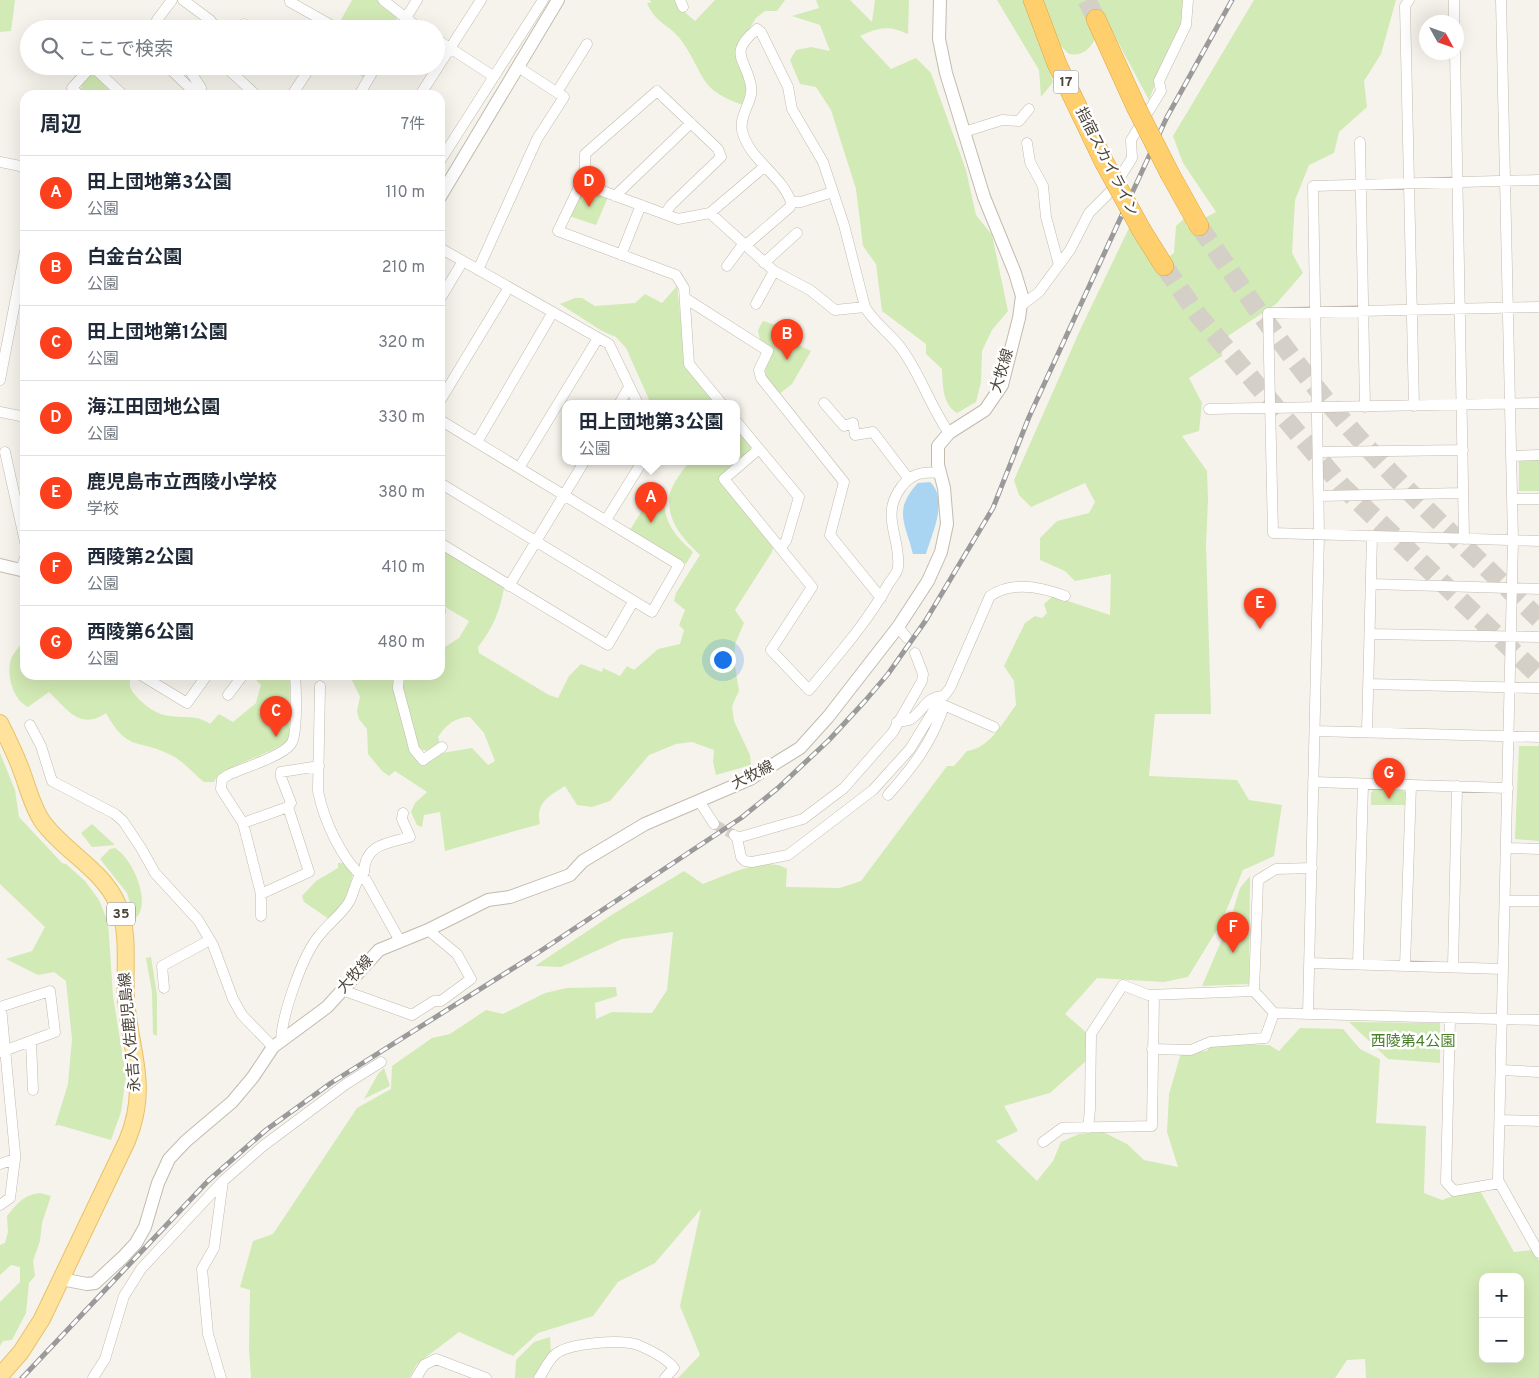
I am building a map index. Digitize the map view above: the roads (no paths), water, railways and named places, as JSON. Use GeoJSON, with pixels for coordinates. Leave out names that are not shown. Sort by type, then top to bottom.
{"type":"FeatureCollection","features":[{"type":"Feature","properties":{"kind":"highway","name":"指宿スカイライン"},"geometry":{"type":"LineString","coordinates":[[1033,0],[1057,64],[1104,162],[1142,231],[1164,266]]}},
{"type":"Feature","properties":{"kind":"highway"},"geometry":{"type":"LineString","coordinates":[[1096,19],[1136,107],[1199,226]]}},
{"type":"Feature","properties":{"kind":"main road","name":"永吉入佐鹿児島線"},"geometry":{"type":"LineString","coordinates":[[0,723],[41,818],[60,843],[104,881],[119,907],[125,936],[126,1000],[138,1069],[136,1110],[127,1141],[32,1336],[0,1376]]}},
{"type":"Feature","properties":{"kind":"street"},"geometry":{"type":"LineString","coordinates":[[157,20],[172,0]]}},
{"type":"Feature","properties":{"kind":"street"},"geometry":{"type":"LineString","coordinates":[[183,0],[210,20]]}},
{"type":"Feature","properties":{"kind":"street"},"geometry":{"type":"LineString","coordinates":[[290,0],[290,2],[322,20]]}},
{"type":"Feature","properties":{"kind":"street"},"geometry":{"type":"LineString","coordinates":[[383,0],[408,20]]}},
{"type":"Feature","properties":{"kind":"street"},"geometry":{"type":"LineString","coordinates":[[405,18],[417,0]]}},
{"type":"Feature","properties":{"kind":"street"},"geometry":{"type":"LineString","coordinates":[[445,54],[481,0]]}},
{"type":"Feature","properties":{"kind":"street"},"geometry":{"type":"LineString","coordinates":[[445,153],[543,0]]}},
{"type":"Feature","properties":{"kind":"street"},"geometry":{"type":"LineString","coordinates":[[445,189],[558,0]]}},
{"type":"Feature","properties":{"kind":"street","name":"大牧線"},"geometry":{"type":"LineString","coordinates":[[61,1279],[87,1284],[95,1283],[123,1257],[136,1243],[145,1227],[158,1183],[168,1159],[232,1102],[277,1044],[327,1007],[378,950],[428,930],[488,900],[510,897],[570,876],[583,861],[645,824],[766,771],[800,748],[898,628],[928,581],[945,538],[947,512],[939,473],[938,446],[949,433],[977,417],[997,395],[1002,385],[1022,305],[1020,285],[989,213],[942,58],[938,28],[940,0]]}},
{"type":"Feature","properties":{"kind":"street"},"geometry":{"type":"LineString","coordinates":[[1022,305],[1039,292],[1070,250],[1089,213],[1112,190],[1132,158],[1132,140],[1161,91],[1159,81],[1186,25],[1188,0]]}},
{"type":"Feature","properties":{"kind":"street"},"geometry":{"type":"LineString","coordinates":[[1410,0],[1405,6],[1414,406]]}},
{"type":"Feature","properties":{"kind":"street"},"geometry":{"type":"LineString","coordinates":[[1454,0],[1454,15]]}},
{"type":"Feature","properties":{"kind":"street"},"geometry":{"type":"LineString","coordinates":[[1500,0],[1513,540],[1500,1183],[1539,1253]]}},
{"type":"Feature","properties":{"kind":"street"},"geometry":{"type":"LineString","coordinates":[[727,266],[745,244],[790,207],[791,202],[777,179],[764,166],[742,129],[742,119],[752,94],[750,80],[740,58],[740,50],[757,29],[761,32],[788,87],[792,109],[823,162],[853,257],[865,307],[870,316],[900,347],[924,384],[932,404],[949,433]]}},
{"type":"Feature","properties":{"kind":"street"},"geometry":{"type":"LineString","coordinates":[[557,92],[587,44]]}},
{"type":"Feature","properties":{"kind":"street"},"geometry":{"type":"LineString","coordinates":[[445,45],[493,76]]}},
{"type":"Feature","properties":{"kind":"street"},"geometry":{"type":"LineString","coordinates":[[1455,60],[1464,539]]}},
{"type":"Feature","properties":{"kind":"street"},"geometry":{"type":"LineString","coordinates":[[478,270],[537,138],[564,97],[518,67]]}},
{"type":"Feature","properties":{"kind":"street"},"geometry":{"type":"LineString","coordinates":[[74,90],[72,88],[84,75]]}},
{"type":"Feature","properties":{"kind":"street"},"geometry":{"type":"LineString","coordinates":[[102,75],[118,90]]}},
{"type":"Feature","properties":{"kind":"street"},"geometry":{"type":"LineString","coordinates":[[177,75],[193,90]]}},
{"type":"Feature","properties":{"kind":"street"},"geometry":{"type":"LineString","coordinates":[[193,75],[201,88],[200,90]]}},
{"type":"Feature","properties":{"kind":"street"},"geometry":{"type":"LineString","coordinates":[[235,75],[251,90]]}},
{"type":"Feature","properties":{"kind":"street"},"geometry":{"type":"LineString","coordinates":[[295,90],[304,75]]}},
{"type":"Feature","properties":{"kind":"street"},"geometry":{"type":"LineString","coordinates":[[362,90],[371,75]]}},
{"type":"Feature","properties":{"kind":"street"},"geometry":{"type":"LineString","coordinates":[[423,90],[432,75]]}},
{"type":"Feature","properties":{"kind":"street"},"geometry":{"type":"LineString","coordinates":[[665,214],[671,205],[721,157],[718,149],[657,91],[585,154],[585,173],[558,232],[676,275],[684,288],[690,364],[719,400]]}},
{"type":"Feature","properties":{"kind":"street"},"geometry":{"type":"LineString","coordinates":[[964,132],[1002,120],[1019,121],[1029,109]]}},
{"type":"Feature","properties":{"kind":"street"},"geometry":{"type":"LineString","coordinates":[[615,196],[691,123]]}},
{"type":"Feature","properties":{"kind":"street"},"geometry":{"type":"LineString","coordinates":[[1360,142],[1365,406]]}},
{"type":"Feature","properties":{"kind":"street"},"geometry":{"type":"LineString","coordinates":[[1027,143],[1030,162],[1043,186],[1046,217],[1059,265]]}},
{"type":"Feature","properties":{"kind":"street"},"geometry":{"type":"LineString","coordinates":[[0,162],[20,166]]}},
{"type":"Feature","properties":{"kind":"street"},"geometry":{"type":"LineString","coordinates":[[580,183],[678,219],[710,213],[764,166]]}},
{"type":"Feature","properties":{"kind":"street"},"geometry":{"type":"LineString","coordinates":[[1308,1014],[1320,534],[1313,186],[1539,180]]}},
{"type":"Feature","properties":{"kind":"street"},"geometry":{"type":"LineString","coordinates":[[791,202],[801,202],[833,192]]}},
{"type":"Feature","properties":{"kind":"street"},"geometry":{"type":"LineString","coordinates":[[621,255],[641,205]]}},
{"type":"Feature","properties":{"kind":"street"},"geometry":{"type":"LineString","coordinates":[[710,213],[774,271],[810,290],[835,310],[865,307]]}},
{"type":"Feature","properties":{"kind":"street"},"geometry":{"type":"LineString","coordinates":[[764,263],[797,233]]}},
{"type":"Feature","properties":{"kind":"street"},"geometry":{"type":"LineString","coordinates":[[445,251],[613,348],[636,400]]}},
{"type":"Feature","properties":{"kind":"street"},"geometry":{"type":"LineString","coordinates":[[445,291],[463,261]]}},
{"type":"Feature","properties":{"kind":"street"},"geometry":{"type":"LineString","coordinates":[[756,304],[774,271]]}},
{"type":"Feature","properties":{"kind":"street"},"geometry":{"type":"LineString","coordinates":[[0,380],[20,277]]}},
{"type":"Feature","properties":{"kind":"street"},"geometry":{"type":"LineString","coordinates":[[445,393],[509,287]]}},
{"type":"Feature","properties":{"kind":"street"},"geometry":{"type":"LineString","coordinates":[[684,298],[768,351],[759,370],[761,378],[844,482],[830,535],[882,598]]}},
{"type":"Feature","properties":{"kind":"street"},"geometry":{"type":"LineString","coordinates":[[1539,308],[1268,313],[1273,533],[1539,541]]}},
{"type":"Feature","properties":{"kind":"street"},"geometry":{"type":"LineString","coordinates":[[476,442],[553,312]]}},
{"type":"Feature","properties":{"kind":"street"},"geometry":{"type":"LineString","coordinates":[[519,468],[598,338]]}},
{"type":"Feature","properties":{"kind":"street"},"geometry":{"type":"LineString","coordinates":[[621,400],[629,387]]}},
{"type":"Feature","properties":{"kind":"street"},"geometry":{"type":"LineString","coordinates":[[824,403],[844,426],[853,422],[856,435],[873,432],[908,478]]}},
{"type":"Feature","properties":{"kind":"street"},"geometry":{"type":"LineString","coordinates":[[1209,409],[1539,403]]}},
{"type":"Feature","properties":{"kind":"street"},"geometry":{"type":"LineString","coordinates":[[0,412],[20,416]]}},
{"type":"Feature","properties":{"kind":"street"},"geometry":{"type":"LineString","coordinates":[[445,423],[679,565],[652,612],[445,487]]}},
{"type":"Feature","properties":{"kind":"street"},"geometry":{"type":"LineString","coordinates":[[740,426],[799,497],[786,541],[780,548]]}},
{"type":"Feature","properties":{"kind":"street"},"geometry":{"type":"LineString","coordinates":[[760,449],[724,479],[812,587],[771,650],[809,690],[873,613],[898,568],[892,505],[908,478],[927,472],[939,473]]}},
{"type":"Feature","properties":{"kind":"street"},"geometry":{"type":"LineString","coordinates":[[1319,452],[1463,450]]}},
{"type":"Feature","properties":{"kind":"street"},"geometry":{"type":"LineString","coordinates":[[5,452],[20,520]]}},
{"type":"Feature","properties":{"kind":"street"},"geometry":{"type":"LineString","coordinates":[[1511,456],[1539,455]]}},
{"type":"Feature","properties":{"kind":"street"},"geometry":{"type":"LineString","coordinates":[[509,586],[582,465]]}},
{"type":"Feature","properties":{"kind":"street"},"geometry":{"type":"LineString","coordinates":[[606,520],[640,465]]}},
{"type":"Feature","properties":{"kind":"street"},"geometry":{"type":"LineString","coordinates":[[1319,496],[1463,493]]}},
{"type":"Feature","properties":{"kind":"street"},"geometry":{"type":"LineString","coordinates":[[1512,499],[1539,498]]}},
{"type":"Feature","properties":{"kind":"street"},"geometry":{"type":"LineString","coordinates":[[1367,732],[1372,536]]}},
{"type":"Feature","properties":{"kind":"street"},"geometry":{"type":"LineString","coordinates":[[445,546],[608,645],[633,602]]}},
{"type":"Feature","properties":{"kind":"street"},"geometry":{"type":"LineString","coordinates":[[0,565],[20,566]]}},
{"type":"Feature","properties":{"kind":"street"},"geometry":{"type":"LineString","coordinates":[[1371,584],[1539,589]]}},
{"type":"Feature","properties":{"kind":"street"},"geometry":{"type":"LineString","coordinates":[[916,653],[922,681],[893,732],[844,788],[803,819],[735,837],[741,857],[745,861],[752,862],[788,856],[873,790],[910,749],[950,688],[990,596],[996,592],[1029,587],[1047,589],[1065,596]]}},
{"type":"Feature","properties":{"kind":"street"},"geometry":{"type":"LineString","coordinates":[[898,628],[907,638]]}},
{"type":"Feature","properties":{"kind":"street"},"geometry":{"type":"LineString","coordinates":[[1370,634],[1539,637]]}},
{"type":"Feature","properties":{"kind":"street"},"geometry":{"type":"LineString","coordinates":[[150,680],[187,703],[203,680]]}},
{"type":"Feature","properties":{"kind":"street"},"geometry":{"type":"LineString","coordinates":[[228,695],[239,680]]}},
{"type":"Feature","properties":{"kind":"street"},"geometry":{"type":"LineString","coordinates":[[261,916],[261,894],[243,823],[221,789],[220,784],[222,779],[228,775],[276,754],[291,744],[294,735],[295,680]]}},
{"type":"Feature","properties":{"kind":"street"},"geometry":{"type":"LineString","coordinates":[[399,680],[398,688],[414,749],[423,760],[442,747]]}},
{"type":"Feature","properties":{"kind":"street"},"geometry":{"type":"LineString","coordinates":[[1368,684],[1539,688]]}},
{"type":"Feature","properties":{"kind":"street"},"geometry":{"type":"LineString","coordinates":[[320,686],[318,791],[324,815],[338,844],[360,875],[366,880],[400,941]]}},
{"type":"Feature","properties":{"kind":"street"},"geometry":{"type":"LineString","coordinates":[[897,722],[909,720],[935,696],[994,727]]}},
{"type":"Feature","properties":{"kind":"street"},"geometry":{"type":"LineString","coordinates":[[888,795],[908,773],[935,732],[942,701]]}},
{"type":"Feature","properties":{"kind":"street"},"geometry":{"type":"LineString","coordinates":[[30,725],[41,746],[52,781],[115,814],[123,821],[155,873],[198,920],[210,940],[233,999],[242,1015],[277,1044],[281,1026],[304,961],[317,937],[350,900],[360,875],[364,872],[367,856],[372,850],[410,837],[402,819],[403,812]]}},
{"type":"Feature","properties":{"kind":"street"},"geometry":{"type":"LineString","coordinates":[[1315,731],[1539,737]]}},
{"type":"Feature","properties":{"kind":"street"},"geometry":{"type":"LineString","coordinates":[[243,823],[288,807],[291,803],[281,778],[281,772],[319,766]]}},
{"type":"Feature","properties":{"kind":"street"},"geometry":{"type":"LineString","coordinates":[[1313,782],[1508,788]]}},
{"type":"Feature","properties":{"kind":"street"},"geometry":{"type":"LineString","coordinates":[[1358,964],[1363,784]]}},
{"type":"Feature","properties":{"kind":"street"},"geometry":{"type":"LineString","coordinates":[[1405,966],[1411,785]]}},
{"type":"Feature","properties":{"kind":"street"},"geometry":{"type":"LineString","coordinates":[[1453,967],[1457,786]]}},
{"type":"Feature","properties":{"kind":"street"},"geometry":{"type":"LineString","coordinates":[[699,801],[714,824]]}},
{"type":"Feature","properties":{"kind":"street"},"geometry":{"type":"LineString","coordinates":[[261,894],[308,872],[288,807]]}},
{"type":"Feature","properties":{"kind":"street"},"geometry":{"type":"LineString","coordinates":[[1506,848],[1539,849]]}},
{"type":"Feature","properties":{"kind":"street"},"geometry":{"type":"LineString","coordinates":[[1312,868],[1276,869],[1258,880],[1254,991],[1274,1013],[1539,1020]]}},
{"type":"Feature","properties":{"kind":"street"},"geometry":{"type":"LineString","coordinates":[[1505,900],[1539,901]]}},
{"type":"Feature","properties":{"kind":"street"},"geometry":{"type":"LineString","coordinates":[[342,990],[412,1015],[434,1000],[441,1001],[471,979],[457,954],[428,930]]}},
{"type":"Feature","properties":{"kind":"street"},"geometry":{"type":"LineString","coordinates":[[164,988],[162,966],[210,940]]}},
{"type":"Feature","properties":{"kind":"street"},"geometry":{"type":"LineString","coordinates":[[1310,963],[1504,969]]}},
{"type":"Feature","properties":{"kind":"street"},"geometry":{"type":"LineString","coordinates":[[1088,1128],[1091,1034],[1122,985],[1148,995],[1254,991]]}},
{"type":"Feature","properties":{"kind":"street"},"geometry":{"type":"LineString","coordinates":[[0,1205],[10,1198],[14,1159],[3,1051],[1,1007],[50,991],[55,1032],[3,1051]]}},
{"type":"Feature","properties":{"kind":"street"},"geometry":{"type":"LineString","coordinates":[[1043,1142],[1062,1128],[1152,1126],[1154,995]]}},
{"type":"Feature","properties":{"kind":"street"},"geometry":{"type":"LineString","coordinates":[[1152,1049],[1192,1050],[1210,1042],[1265,1038],[1274,1013]]}},
{"type":"Feature","properties":{"kind":"street"},"geometry":{"type":"LineString","coordinates":[[1450,1018],[1446,1182],[1454,1192],[1500,1183]]}},
{"type":"Feature","properties":{"kind":"street"},"geometry":{"type":"LineString","coordinates":[[30,1041],[33,1090]]}},
{"type":"Feature","properties":{"kind":"street"},"geometry":{"type":"LineString","coordinates":[[93,1378],[107,1354],[124,1296],[141,1269],[223,1181],[290,1124],[381,1062]]}},
{"type":"Feature","properties":{"kind":"street"},"geometry":{"type":"LineString","coordinates":[[1501,1070],[1539,1072]]}},
{"type":"Feature","properties":{"kind":"street"},"geometry":{"type":"LineString","coordinates":[[1500,1120],[1539,1121]]}},
{"type":"Feature","properties":{"kind":"street"},"geometry":{"type":"LineString","coordinates":[[0,1164],[14,1159]]}},
{"type":"Feature","properties":{"kind":"street"},"geometry":{"type":"LineString","coordinates":[[221,1378],[208,1334],[202,1269],[214,1248],[223,1181]]}},
{"type":"Feature","properties":{"kind":"street"},"geometry":{"type":"LineString","coordinates":[[539,1378],[555,1353],[571,1347],[614,1343],[637,1345],[667,1360],[674,1368],[665,1378]]}},
{"type":"Feature","properties":{"kind":"street"},"geometry":{"type":"LineString","coordinates":[[416,1378],[424,1365],[436,1359],[486,1378]]}},
{"type":"Feature","properties":{"kind":"water"},"geometry":{"type":"Polygon","coordinates":[[[930,482],[936,489],[939,507],[935,527],[926,554],[913,554],[904,525],[903,509],[910,492],[918,483],[930,482]]]}},
{"type":"Feature","properties":{"kind":"tunnel"},"geometry":{"type":"LineString","coordinates":[[1087,0],[1096,19]]}},
{"type":"Feature","properties":{"kind":"tunnel"},"geometry":{"type":"LineString","coordinates":[[1199,226],[1282,344],[1335,411],[1409,491],[1539,619]]}},
{"type":"Feature","properties":{"kind":"tunnel"},"geometry":{"type":"LineString","coordinates":[[1164,266],[1198,315],[1342,486],[1539,676]]}},
{"type":"Feature","properties":{"kind":"tunnel"},"geometry":{"type":"LineString","coordinates":[[714,824],[734,835]]}},
{"type":"Feature","properties":{"kind":"railway"},"geometry":{"type":"LineString","coordinates":[[22,1378],[208,1181],[266,1130],[331,1083],[539,952],[741,818],[778,788],[829,740],[865,701],[888,674],[926,620],[993,508],[1029,417],[1167,117],[1232,0]]}},
{"type":"Feature","properties":{"kind":"place","name":"海江田団地公園"},"geometry":{"type":"Point","coordinates":[589,207]}},
{"type":"Feature","properties":{"kind":"place","name":"白金台公園"},"geometry":{"type":"Point","coordinates":[787,360]}},
{"type":"Feature","properties":{"kind":"place","name":"田上団地第3公園"},"geometry":{"type":"Point","coordinates":[651,523]}},
{"type":"Feature","properties":{"kind":"place","name":"鹿児島市立西陵小学校"},"geometry":{"type":"Point","coordinates":[1260,629]}},
{"type":"Feature","properties":{"kind":"place","name":"田上団地第1公園"},"geometry":{"type":"Point","coordinates":[276,737]}},
{"type":"Feature","properties":{"kind":"place","name":"西陵第6公園"},"geometry":{"type":"Point","coordinates":[1389,799]}},
{"type":"Feature","properties":{"kind":"place","name":"西陵第2公園"},"geometry":{"type":"Point","coordinates":[1233,953]}},
{"type":"Feature","properties":{"kind":"park label","name":"西陵第4公園"},"geometry":{"type":"Point","coordinates":[1413,1042]}}]}
